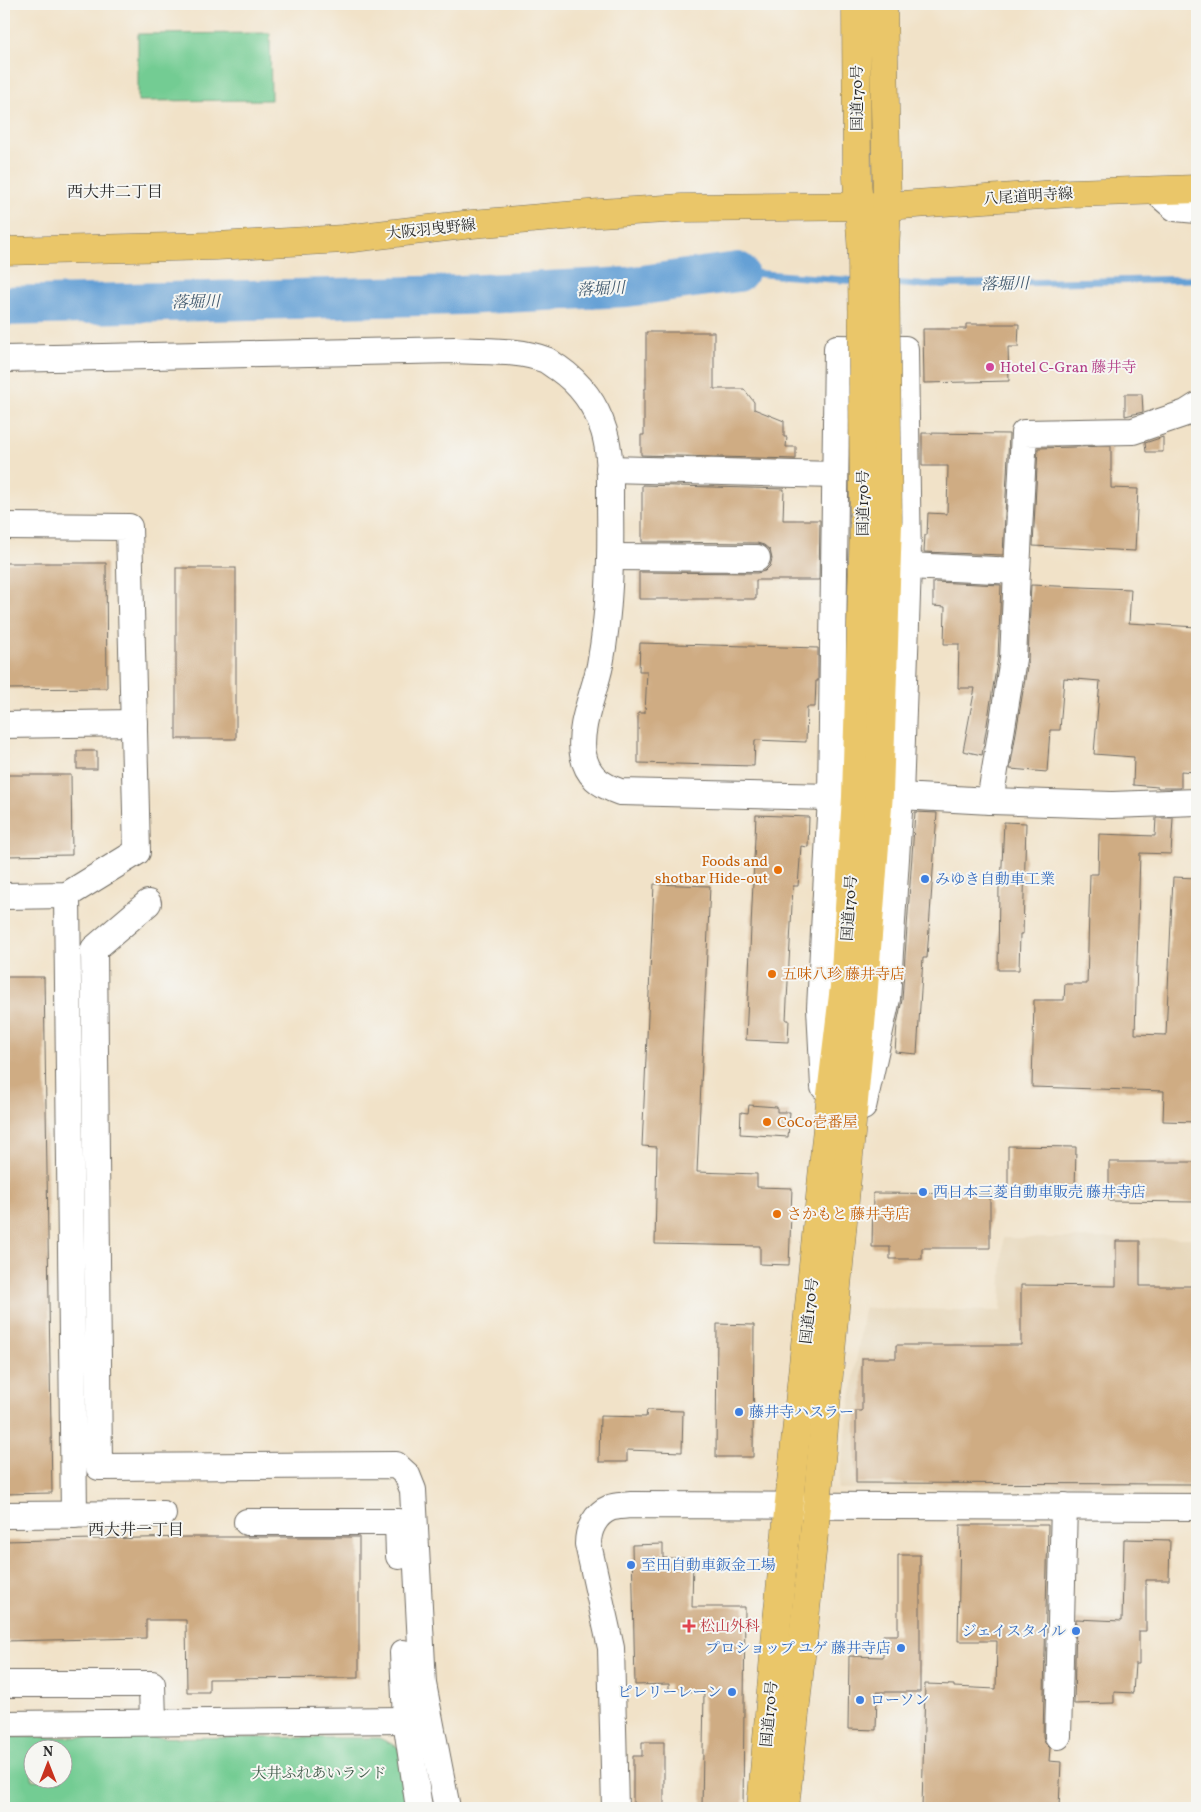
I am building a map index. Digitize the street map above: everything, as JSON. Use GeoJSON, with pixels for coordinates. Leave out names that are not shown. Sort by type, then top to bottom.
{"type":"FeatureCollection","features":[{"type":"Feature","properties":{"kind":"main road","name":"国道170号"},"geometry":{"type":"LineString","coordinates":[[856,4],[857,178],[859,207],[873,254]]}},
{"type":"Feature","properties":{"kind":"main road","name":"国道170号"},"geometry":{"type":"LineString","coordinates":[[785,1808],[817,1505],[862,1013],[879,792],[873,254],[886,206],[883,4]]}},
{"type":"Feature","properties":{"kind":"main road","name":"八尾道明寺線"},"geometry":{"type":"LineString","coordinates":[[859,207],[1071,193],[1197,189]]}},
{"type":"Feature","properties":{"kind":"main road","name":"大阪羽曳野線"},"geometry":{"type":"LineString","coordinates":[[4,251],[216,246],[344,239],[472,224],[682,208],[859,207]]}},
{"type":"Feature","properties":{"kind":"main road","name":"国道170号"},"geometry":{"type":"LineString","coordinates":[[761,1808],[777,1621],[827,1128],[844,987],[876,524]]}},
{"type":"Feature","properties":{"kind":"street"},"geometry":{"type":"LineString","coordinates":[[1154,190],[1175,208],[1197,210]]}},
{"type":"Feature","properties":{"kind":"street"},"geometry":{"type":"LineString","coordinates":[[827,1128],[820,1008],[831,797],[837,348],[905,349],[908,566],[900,796],[886,999],[846,1180]]}},
{"type":"Feature","properties":{"kind":"street"},"geometry":{"type":"LineString","coordinates":[[4,359],[456,350],[517,353],[546,360],[573,379],[593,403],[604,432],[610,459],[611,557],[607,622],[600,666],[583,733],[583,753],[589,772],[605,787],[620,792],[831,797]]}},
{"type":"Feature","properties":{"kind":"street"},"geometry":{"type":"LineString","coordinates":[[990,801],[1013,659],[1024,433],[1133,431],[1186,413],[1197,406]]}},
{"type":"Feature","properties":{"kind":"street"},"geometry":{"type":"LineString","coordinates":[[610,469],[835,475]]}},
{"type":"Feature","properties":{"kind":"street"},"geometry":{"type":"LineString","coordinates":[[4,526],[129,527],[137,852],[67,895],[4,896]]}},
{"type":"Feature","properties":{"kind":"street"},"geometry":{"type":"LineString","coordinates":[[611,557],[756,558]]}},
{"type":"Feature","properties":{"kind":"street"},"geometry":{"type":"LineString","coordinates":[[908,566],[1018,571]]}},
{"type":"Feature","properties":{"kind":"street"},"geometry":{"type":"LineString","coordinates":[[4,725],[134,724]]}},
{"type":"Feature","properties":{"kind":"street"},"geometry":{"type":"LineString","coordinates":[[900,796],[1112,805],[1197,802]]}},
{"type":"Feature","properties":{"kind":"street"},"geometry":{"type":"LineString","coordinates":[[67,895],[74,1515]]}},
{"type":"Feature","properties":{"kind":"street"},"geometry":{"type":"LineString","coordinates":[[148,904],[94,949],[99,1467],[396,1465],[407,1474],[413,1490],[423,1684],[446,1808]]}},
{"type":"Feature","properties":{"kind":"street"},"geometry":{"type":"LineString","coordinates":[[615,1808],[611,1648],[588,1544],[588,1534],[596,1518],[609,1508],[630,1505],[1197,1507]]}},
{"type":"Feature","properties":{"kind":"street"},"geometry":{"type":"LineString","coordinates":[[1058,1736],[1064,1506]]}},
{"type":"Feature","properties":{"kind":"street"},"geometry":{"type":"LineString","coordinates":[[4,1515],[163,1514]]}},
{"type":"Feature","properties":{"kind":"street"},"geometry":{"type":"LineString","coordinates":[[247,1522],[398,1522],[406,1720],[419,1808]]}},
{"type":"Feature","properties":{"kind":"street"},"geometry":{"type":"LineString","coordinates":[[4,1684],[152,1684],[153,1722]]}},
{"type":"Feature","properties":{"kind":"street"},"geometry":{"type":"LineString","coordinates":[[4,1724],[406,1720]]}},
{"type":"Feature","properties":{"kind":"shaded area"},"geometry":{"type":"Polygon","coordinates":[[[1003,1238],[1197,1238],[1197,1490],[838,1489],[864,1308],[1001,1311],[1003,1238]]]}},
{"type":"Feature","properties":{"kind":"green space"},"geometry":{"type":"Polygon","coordinates":[[[270,33],[271,100],[138,101],[138,34],[270,33]]]}},
{"type":"Feature","properties":{"kind":"green space","name":"大井ふれあいランド"},"geometry":{"type":"Polygon","coordinates":[[[4,1737],[379,1738],[398,1747],[411,1808],[4,1808],[4,1737]]]}},
{"type":"Feature","properties":{"kind":"building"},"geometry":{"type":"Polygon","coordinates":[[[966,324],[1019,324],[1018,347],[1008,347],[1009,381],[924,383],[923,329],[966,329],[966,324]]]}},
{"type":"Feature","properties":{"kind":"building"},"geometry":{"type":"Polygon","coordinates":[[[646,332],[714,332],[714,389],[744,389],[754,402],[754,409],[784,421],[784,437],[787,437],[786,447],[796,447],[796,459],[641,455],[641,435],[644,435],[644,389],[646,389],[646,332]]]}},
{"type":"Feature","properties":{"kind":"building"},"geometry":{"type":"Polygon","coordinates":[[[1125,394],[1142,394],[1143,412],[1125,416],[1125,394]]]}},
{"type":"Feature","properties":{"kind":"building"},"geometry":{"type":"Polygon","coordinates":[[[922,433],[1009,434],[1003,555],[924,552],[928,513],[947,514],[948,466],[922,466],[922,433]]]}},
{"type":"Feature","properties":{"kind":"building"},"geometry":{"type":"Polygon","coordinates":[[[1163,437],[1163,452],[1146,452],[1145,443],[1163,437]]]}},
{"type":"Feature","properties":{"kind":"building"},"geometry":{"type":"Polygon","coordinates":[[[1111,446],[1111,488],[1138,489],[1135,551],[1033,546],[1038,448],[1111,446]]]}},
{"type":"Feature","properties":{"kind":"building"},"geometry":{"type":"Polygon","coordinates":[[[642,485],[784,489],[783,520],[820,520],[819,580],[756,580],[756,599],[639,599],[639,572],[757,573],[765,571],[770,566],[772,559],[770,550],[764,545],[757,543],[642,542],[642,485]]]}},
{"type":"Feature","properties":{"kind":"building"},"geometry":{"type":"Polygon","coordinates":[[[4,563],[106,563],[107,688],[4,689],[4,563]]]}},
{"type":"Feature","properties":{"kind":"building"},"geometry":{"type":"Polygon","coordinates":[[[176,568],[236,568],[236,739],[176,739],[176,568]]]}},
{"type":"Feature","properties":{"kind":"building"},"geometry":{"type":"Polygon","coordinates":[[[933,582],[1001,585],[998,657],[982,755],[963,751],[975,688],[958,688],[959,644],[944,644],[945,607],[933,606],[933,582]]]}},
{"type":"Feature","properties":{"kind":"building"},"geometry":{"type":"Polygon","coordinates":[[[1031,585],[1131,589],[1129,623],[1197,627],[1197,772],[1181,771],[1181,788],[1133,785],[1134,757],[1094,754],[1100,681],[1064,678],[1060,730],[1050,730],[1047,772],[1010,769],[1028,661],[1031,585]]]}},
{"type":"Feature","properties":{"kind":"building"},"geometry":{"type":"Polygon","coordinates":[[[640,643],[818,648],[818,681],[816,681],[815,707],[807,707],[806,742],[755,740],[754,766],[638,763],[638,713],[645,713],[647,671],[639,671],[640,643]]]}},
{"type":"Feature","properties":{"kind":"building"},"geometry":{"type":"Polygon","coordinates":[[[77,751],[97,751],[97,769],[77,769],[77,751]]]}},
{"type":"Feature","properties":{"kind":"building"},"geometry":{"type":"Polygon","coordinates":[[[4,775],[71,775],[72,855],[4,856],[4,775]]]}},
{"type":"Feature","properties":{"kind":"building"},"geometry":{"type":"Polygon","coordinates":[[[915,812],[937,813],[927,958],[923,958],[917,1054],[895,1052],[897,1024],[902,1000],[915,812]]]}},
{"type":"Feature","properties":{"kind":"building"},"geometry":{"type":"Polygon","coordinates":[[[756,815],[809,817],[808,847],[801,846],[798,886],[793,886],[786,1020],[789,1020],[788,1042],[746,1040],[756,815]]]}},
{"type":"Feature","properties":{"kind":"building"},"geometry":{"type":"Polygon","coordinates":[[[1156,818],[1173,818],[1171,854],[1140,853],[1135,1034],[1166,1035],[1173,877],[1197,878],[1197,1122],[1163,1121],[1164,1091],[1032,1087],[1034,1000],[1064,1000],[1065,984],[1087,984],[1090,874],[1098,874],[1099,834],[1155,836],[1156,818]]]}},
{"type":"Feature","properties":{"kind":"building"},"geometry":{"type":"Polygon","coordinates":[[[1004,822],[1026,823],[1023,934],[1020,934],[1019,970],[998,970],[999,886],[1001,886],[1004,822]]]}},
{"type":"Feature","properties":{"kind":"building"},"geometry":{"type":"Polygon","coordinates":[[[654,884],[710,886],[697,1172],[757,1174],[757,1187],[792,1188],[789,1265],[760,1264],[760,1246],[655,1244],[657,1147],[642,1146],[654,884]]]}},
{"type":"Feature","properties":{"kind":"building"},"geometry":{"type":"Polygon","coordinates":[[[4,977],[44,977],[52,1493],[4,1494],[4,977]]]}},
{"type":"Feature","properties":{"kind":"building"},"geometry":{"type":"Polygon","coordinates":[[[749,1105],[777,1107],[777,1112],[790,1112],[788,1137],[740,1134],[741,1112],[748,1113],[749,1105]]]}},
{"type":"Feature","properties":{"kind":"building"},"geometry":{"type":"Polygon","coordinates":[[[1008,1146],[1076,1147],[1075,1191],[1008,1191],[1008,1146]]]}},
{"type":"Feature","properties":{"kind":"building"},"geometry":{"type":"Polygon","coordinates":[[[1109,1162],[1197,1162],[1197,1202],[1109,1201],[1109,1162]]]}},
{"type":"Feature","properties":{"kind":"building"},"geometry":{"type":"Polygon","coordinates":[[[873,1193],[990,1194],[990,1248],[922,1248],[922,1259],[890,1259],[890,1247],[872,1247],[873,1193]]]}},
{"type":"Feature","properties":{"kind":"building"},"geometry":{"type":"Polygon","coordinates":[[[1116,1241],[1140,1241],[1140,1286],[1197,1286],[1197,1484],[856,1483],[856,1411],[862,1411],[862,1358],[896,1358],[896,1345],[1021,1345],[1021,1285],[1116,1286],[1116,1241]]]}},
{"type":"Feature","properties":{"kind":"building"},"geometry":{"type":"Polygon","coordinates":[[[717,1324],[754,1325],[753,1457],[716,1457],[717,1324]]]}},
{"type":"Feature","properties":{"kind":"building"},"geometry":{"type":"Polygon","coordinates":[[[647,1410],[683,1411],[682,1452],[627,1450],[627,1462],[599,1462],[600,1416],[646,1417],[647,1410]]]}},
{"type":"Feature","properties":{"kind":"building"},"geometry":{"type":"Polygon","coordinates":[[[960,1525],[1048,1525],[1043,1736],[1045,1743],[1050,1748],[1049,1761],[1061,1762],[1059,1808],[922,1808],[925,1684],[996,1689],[997,1641],[958,1641],[960,1525]]]}},
{"type":"Feature","properties":{"kind":"building"},"geometry":{"type":"Polygon","coordinates":[[[186,1537],[359,1537],[359,1678],[209,1679],[209,1692],[187,1692],[186,1620],[146,1620],[146,1638],[4,1641],[4,1541],[186,1537]]]}},
{"type":"Feature","properties":{"kind":"building"},"geometry":{"type":"Polygon","coordinates":[[[1124,1539],[1170,1540],[1169,1580],[1146,1580],[1146,1631],[1139,1631],[1139,1664],[1135,1664],[1133,1693],[1114,1692],[1114,1703],[1074,1704],[1076,1619],[1122,1621],[1124,1539]]]}},
{"type":"Feature","properties":{"kind":"building"},"geometry":{"type":"Polygon","coordinates":[[[663,1544],[663,1558],[693,1558],[692,1607],[745,1607],[743,1808],[702,1808],[704,1692],[669,1691],[669,1684],[635,1685],[632,1545],[663,1544]]]}},
{"type":"Feature","properties":{"kind":"building"},"geometry":{"type":"Polygon","coordinates":[[[898,1555],[920,1555],[920,1692],[877,1692],[876,1730],[848,1729],[849,1656],[883,1657],[883,1635],[898,1635],[898,1555]]]}},
{"type":"Feature","properties":{"kind":"building"},"geometry":{"type":"Polygon","coordinates":[[[642,1742],[664,1742],[664,1808],[633,1808],[633,1756],[642,1756],[642,1742]]]}},
{"type":"Feature","properties":{"kind":"waterway","name":"落堀川"},"geometry":{"type":"LineString","coordinates":[[738,272],[857,281]]}},
{"type":"Feature","properties":{"kind":"waterway","name":"落堀川"},"geometry":{"type":"LineString","coordinates":[[4,306],[461,295],[627,287],[738,272]]}},
{"type":"Feature","properties":{"kind":"waterway","name":"落堀川"},"geometry":{"type":"LineString","coordinates":[[890,283],[918,285],[1197,279]]}},
{"type":"Feature","properties":{"kind":"place","name":"Hotel C-Gran 藤井寺"},"geometry":{"type":"Point","coordinates":[990,367]}},
{"type":"Feature","properties":{"kind":"place","name":"Foods and shotbar Hide-out"},"geometry":{"type":"Point","coordinates":[778,870]}},
{"type":"Feature","properties":{"kind":"place","name":"みゆき自動車工業"},"geometry":{"type":"Point","coordinates":[925,879]}},
{"type":"Feature","properties":{"kind":"place","name":"五味八珍 藤井寺店"},"geometry":{"type":"Point","coordinates":[772,974]}},
{"type":"Feature","properties":{"kind":"place","name":"CoCo壱番屋"},"geometry":{"type":"Point","coordinates":[767,1122]}},
{"type":"Feature","properties":{"kind":"place","name":"西日本三菱自動車販売 藤井寺店"},"geometry":{"type":"Point","coordinates":[923,1192]}},
{"type":"Feature","properties":{"kind":"place","name":"さかもと 藤井寺店"},"geometry":{"type":"Point","coordinates":[777,1214]}},
{"type":"Feature","properties":{"kind":"place","name":"藤井寺ハスラー"},"geometry":{"type":"Point","coordinates":[739,1412]}},
{"type":"Feature","properties":{"kind":"place","name":"至田自動車鈑金工場"},"geometry":{"type":"Point","coordinates":[631,1565]}},
{"type":"Feature","properties":{"kind":"place","name":"松山外科"},"geometry":{"type":"Point","coordinates":[689,1626]}},
{"type":"Feature","properties":{"kind":"place","name":"ジェイスタイル"},"geometry":{"type":"Point","coordinates":[1076,1631]}},
{"type":"Feature","properties":{"kind":"place","name":"プロショップ ユゲ 藤井寺店"},"geometry":{"type":"Point","coordinates":[901,1648]}},
{"type":"Feature","properties":{"kind":"place","name":"ピレリーレーン"},"geometry":{"type":"Point","coordinates":[732,1692]}},
{"type":"Feature","properties":{"kind":"place","name":"ローソン"},"geometry":{"type":"Point","coordinates":[860,1700]}},
{"type":"Feature","properties":{"kind":"district","name":"西大井二丁目"},"geometry":{"type":"Point","coordinates":[115,191]}},
{"type":"Feature","properties":{"kind":"district","name":"西大井一丁目"},"geometry":{"type":"Point","coordinates":[136,1529]}}]}
